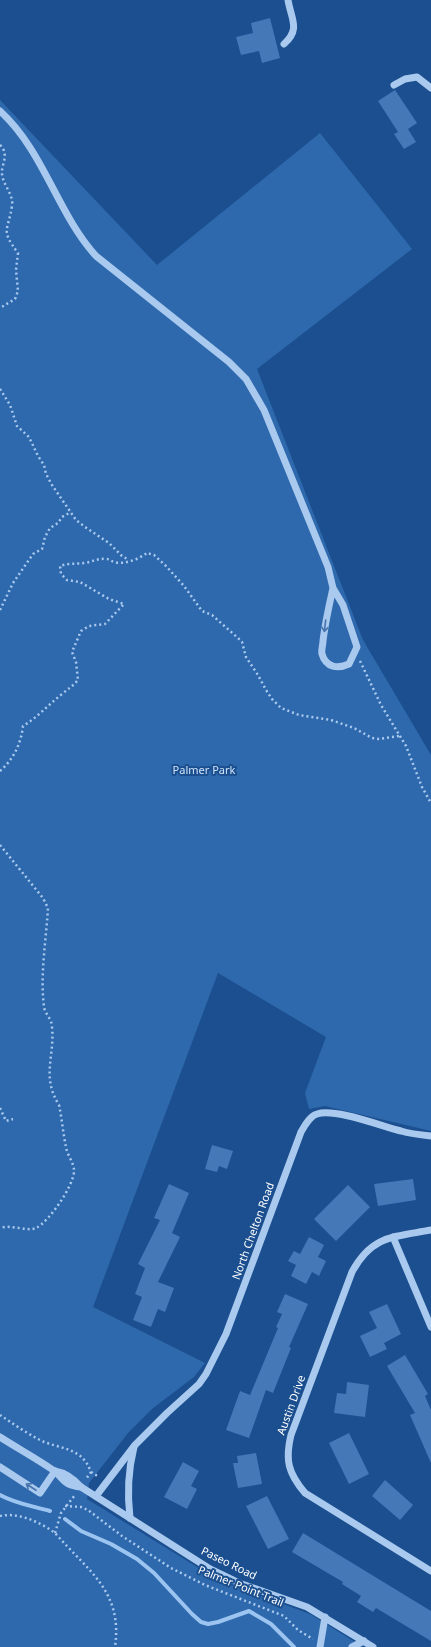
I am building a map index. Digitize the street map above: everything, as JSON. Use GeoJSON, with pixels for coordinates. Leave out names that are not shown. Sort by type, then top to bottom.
{"type":"FeatureCollection","features":[{"type":"Feature","properties":{"kind":"street"},"geometry":{"type":"LineString","coordinates":[[284,44],[291,38],[294,31],[288,0]]}},
{"type":"Feature","properties":{"kind":"street"},"geometry":{"type":"LineString","coordinates":[[394,85],[405,78],[417,78],[431,88]]}},
{"type":"Feature","properties":{"kind":"street"},"geometry":{"type":"LineString","coordinates":[[0,111],[20,133],[41,165],[86,245],[96,256],[212,348],[246,379],[256,394],[271,426],[328,567],[334,588],[344,605],[357,647],[350,664],[342,667],[334,667],[327,663],[322,653],[325,621],[334,588]]}},
{"type":"Feature","properties":{"kind":"street","name":"North Chelton Road"},"geometry":{"type":"LineString","coordinates":[[96,1496],[135,1445],[199,1384],[214,1361],[226,1334],[301,1132],[309,1120],[316,1114],[325,1112],[337,1113],[402,1132],[431,1136]]}},
{"type":"Feature","properties":{"kind":"street","name":"Austin Drive"},"geometry":{"type":"LineString","coordinates":[[431,1230],[393,1237],[381,1241],[371,1247],[357,1263],[352,1272],[291,1435],[287,1459],[294,1477],[305,1493],[431,1570]]}},
{"type":"Feature","properties":{"kind":"street"},"geometry":{"type":"LineString","coordinates":[[393,1237],[431,1327]]}},
{"type":"Feature","properties":{"kind":"street","name":"Paseo Road"},"geometry":{"type":"LineString","coordinates":[[0,1437],[54,1471],[60,1478],[70,1485],[81,1487],[210,1569],[239,1583],[307,1607],[373,1647]]}},
{"type":"Feature","properties":{"kind":"street"},"geometry":{"type":"LineString","coordinates":[[130,1518],[127,1496],[131,1460],[135,1445]]}},
{"type":"Feature","properties":{"kind":"street"},"geometry":{"type":"LineString","coordinates":[[0,1468],[40,1493],[54,1471]]}},
{"type":"Feature","properties":{"kind":"street"},"geometry":{"type":"LineString","coordinates":[[320,1645],[325,1617]]}},
{"type":"Feature","properties":{"kind":"street"},"geometry":{"type":"LineString","coordinates":[[352,1647],[364,1641]]}},
{"type":"Feature","properties":{"kind":"path"},"geometry":{"type":"LineString","coordinates":[[0,145],[5,152],[5,164],[2,173],[12,205],[4,233],[6,240],[18,253],[16,270],[18,291],[15,300],[0,308]]}},
{"type":"Feature","properties":{"kind":"path"},"geometry":{"type":"LineString","coordinates":[[0,389],[10,405],[17,426],[29,437],[32,446],[44,465],[46,474],[52,485],[76,520],[109,543],[129,561]]}},
{"type":"Feature","properties":{"kind":"path"},"geometry":{"type":"LineString","coordinates":[[0,610],[13,584],[32,554],[42,549],[50,528],[58,523],[62,517],[71,512]]}},
{"type":"Feature","properties":{"kind":"path"},"geometry":{"type":"LineString","coordinates":[[0,771],[13,758],[22,734],[23,726],[34,719],[71,688],[78,680],[76,662],[72,652],[81,631],[89,626],[105,624],[124,604],[108,599],[80,582],[67,580],[61,574],[60,566],[66,564],[86,563],[98,559],[108,558],[115,562],[122,563],[140,558],[147,553],[154,555],[166,566],[184,586],[202,611],[212,615],[242,642],[246,657],[266,690],[272,699],[282,708],[300,716],[331,720],[354,728],[372,738],[379,739],[399,736]]}},
{"type":"Feature","properties":{"kind":"path"},"geometry":{"type":"LineString","coordinates":[[354,656],[361,663],[381,705],[406,746],[422,787],[431,803]]}},
{"type":"Feature","properties":{"kind":"path"},"geometry":{"type":"LineString","coordinates":[[0,846],[43,898],[48,908],[43,992],[45,1009],[52,1025],[53,1041],[49,1076],[55,1098],[59,1105],[66,1149],[75,1169],[73,1179],[56,1208],[44,1223],[35,1229],[10,1226],[0,1228]]}},
{"type":"Feature","properties":{"kind":"path"},"geometry":{"type":"LineString","coordinates":[[0,1108],[6,1121],[13,1119]]}},
{"type":"Feature","properties":{"kind":"path"},"geometry":{"type":"LineString","coordinates":[[0,1415],[38,1439],[65,1447],[84,1458],[91,1472],[81,1487]]}},
{"type":"Feature","properties":{"kind":"path","name":"Palmer Point Trail"},"geometry":{"type":"LineString","coordinates":[[55,1533],[58,1521],[65,1506],[81,1507],[88,1510],[122,1536],[171,1568],[205,1585],[270,1609],[284,1616],[298,1630],[320,1645]]}},
{"type":"Feature","properties":{"kind":"path"},"geometry":{"type":"LineString","coordinates":[[0,1516],[7,1514],[20,1516],[36,1522],[55,1533],[96,1578],[108,1594],[114,1607],[117,1635],[115,1647]]}},
{"type":"Feature","properties":{"kind":"green space","name":"Palmer Park"},"geometry":{"type":"Polygon","coordinates":[[[0,100],[157,265],[320,133],[412,249],[257,369],[363,640],[431,755],[431,1131],[325,1106],[309,1109],[305,1093],[326,1037],[218,973],[93,1307],[205,1363],[194,1377],[152,1409],[128,1433],[89,1483],[87,1499],[218,1580],[310,1614],[363,1647],[0,1647],[0,100]]]}},
{"type":"Feature","properties":{"kind":"building"},"geometry":{"type":"Polygon","coordinates":[[[270,18],[280,58],[262,63],[259,51],[241,55],[236,37],[253,33],[251,23],[270,18]]]}},
{"type":"Feature","properties":{"kind":"building"},"geometry":{"type":"Polygon","coordinates":[[[395,90],[417,123],[408,129],[416,142],[404,149],[394,134],[398,132],[378,101],[395,90]]]}},
{"type":"Feature","properties":{"kind":"building"},"geometry":{"type":"Polygon","coordinates":[[[212,1145],[233,1151],[227,1169],[219,1166],[217,1172],[205,1169],[212,1145]]]}},
{"type":"Feature","properties":{"kind":"building"},"geometry":{"type":"Polygon","coordinates":[[[413,1179],[416,1200],[378,1206],[374,1184],[413,1179]]]}},
{"type":"Feature","properties":{"kind":"building"},"geometry":{"type":"Polygon","coordinates":[[[169,1184],[189,1193],[172,1233],[180,1237],[158,1282],[174,1288],[165,1312],[158,1309],[151,1327],[133,1320],[142,1297],[135,1294],[145,1268],[138,1264],[160,1220],[154,1218],[169,1184]]]}},
{"type":"Feature","properties":{"kind":"building"},"geometry":{"type":"Polygon","coordinates":[[[348,1185],[370,1207],[336,1241],[314,1219],[348,1185]]]}},
{"type":"Feature","properties":{"kind":"building"},"geometry":{"type":"Polygon","coordinates":[[[309,1237],[324,1245],[318,1257],[326,1261],[319,1276],[312,1272],[306,1284],[291,1276],[296,1265],[288,1261],[294,1251],[300,1254],[309,1237]]]}},
{"type":"Feature","properties":{"kind":"building"},"geometry":{"type":"Polygon","coordinates":[[[285,1294],[308,1304],[289,1347],[291,1348],[273,1393],[266,1390],[249,1438],[226,1430],[240,1391],[250,1395],[278,1328],[276,1327],[282,1314],[277,1312],[285,1294]]]}},
{"type":"Feature","properties":{"kind":"building"},"geometry":{"type":"Polygon","coordinates":[[[387,1304],[401,1334],[384,1343],[387,1349],[370,1357],[360,1336],[377,1328],[369,1312],[387,1304]]]}},
{"type":"Feature","properties":{"kind":"building"},"geometry":{"type":"Polygon","coordinates":[[[405,1355],[428,1394],[425,1396],[431,1410],[431,1463],[410,1415],[415,1413],[387,1366],[405,1355]]]}},
{"type":"Feature","properties":{"kind":"building"},"geometry":{"type":"Polygon","coordinates":[[[347,1382],[369,1385],[365,1417],[334,1413],[337,1393],[346,1394],[347,1382]]]}},
{"type":"Feature","properties":{"kind":"building"},"geometry":{"type":"Polygon","coordinates":[[[349,1433],[369,1474],[349,1484],[329,1443],[349,1433]]]}},
{"type":"Feature","properties":{"kind":"building"},"geometry":{"type":"Polygon","coordinates":[[[256,1453],[262,1484],[238,1488],[233,1463],[238,1463],[237,1456],[256,1453]]]}},
{"type":"Feature","properties":{"kind":"building"},"geometry":{"type":"Polygon","coordinates":[[[183,1462],[199,1471],[191,1486],[197,1489],[187,1509],[164,1497],[183,1462]]]}},
{"type":"Feature","properties":{"kind":"building"},"geometry":{"type":"Polygon","coordinates":[[[385,1480],[413,1505],[400,1520],[372,1496],[385,1480]]]}},
{"type":"Feature","properties":{"kind":"building"},"geometry":{"type":"Polygon","coordinates":[[[267,1496],[289,1539],[268,1549],[246,1506],[267,1496]]]}},
{"type":"Feature","properties":{"kind":"building"},"geometry":{"type":"Polygon","coordinates":[[[303,1533],[431,1611],[431,1641],[376,1608],[373,1612],[357,1602],[361,1596],[342,1584],[343,1582],[292,1552],[303,1533]]]}},
{"type":"Feature","properties":{"kind":"waterway"},"geometry":{"type":"LineString","coordinates":[[0,1495],[18,1503],[50,1511]]}},
{"type":"Feature","properties":{"kind":"waterway"},"geometry":{"type":"LineString","coordinates":[[65,1519],[81,1531],[111,1544],[137,1559],[154,1573],[201,1622],[208,1624],[218,1622],[249,1611],[271,1624],[294,1647]]}}]}
